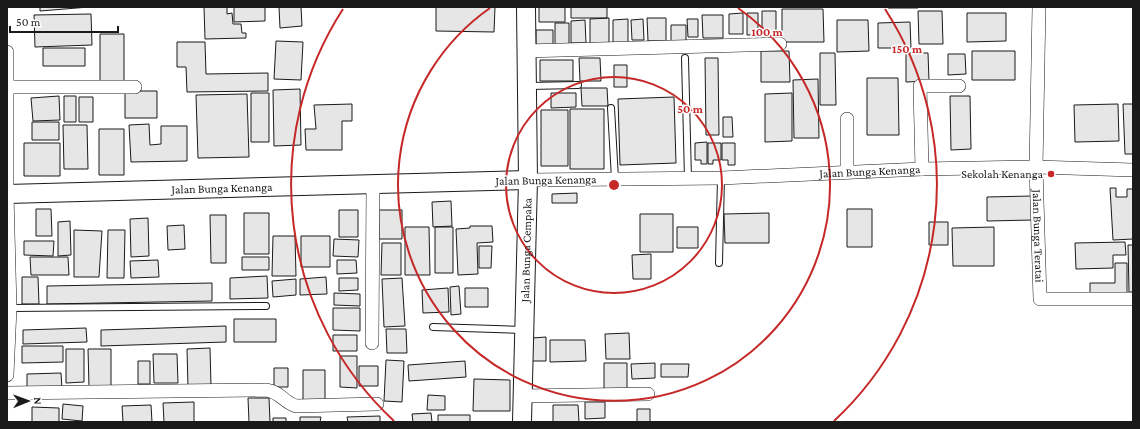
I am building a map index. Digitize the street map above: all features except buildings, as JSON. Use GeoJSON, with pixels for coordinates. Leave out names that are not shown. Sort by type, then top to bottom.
{"type":"FeatureCollection","features":[{"type":"Feature","properties":{"kind":"street","name":"Jalan Bunga Cempaka"},"geometry":{"type":"LineString","coordinates":[[522,422],[528,180],[525,51],[526,7]]}},
{"type":"Feature","properties":{"kind":"street","name":"Jalan Bunga Teratai"},"geometry":{"type":"LineString","coordinates":[[1039,7],[1036,167],[1040,299],[1133,299]]}},
{"type":"Feature","properties":{"kind":"street"},"geometry":{"type":"LineString","coordinates":[[525,51],[780,44]]}},
{"type":"Feature","properties":{"kind":"street"},"geometry":{"type":"LineString","coordinates":[[7,52],[7,194],[10,308],[7,375]]}},
{"type":"Feature","properties":{"kind":"street"},"geometry":{"type":"LineString","coordinates":[[922,169],[920,86],[959,86]]}},
{"type":"Feature","properties":{"kind":"street"},"geometry":{"type":"LineString","coordinates":[[8,87],[135,87]]}},
{"type":"Feature","properties":{"kind":"street"},"geometry":{"type":"LineString","coordinates":[[847,119],[847,172]]}},
{"type":"Feature","properties":{"kind":"street","name":"Jalan Bunga Kenanga"},"geometry":{"type":"LineString","coordinates":[[7,194],[528,180],[721,178],[922,169],[1036,167],[1133,170]]}},
{"type":"Feature","properties":{"kind":"street"},"geometry":{"type":"LineString","coordinates":[[372,343],[373,185]]}},
{"type":"Feature","properties":{"kind":"street"},"geometry":{"type":"LineString","coordinates":[[7,393],[266,390],[277,392],[288,402],[296,406],[377,404]]}},
{"type":"Feature","properties":{"kind":"street"},"geometry":{"type":"LineString","coordinates":[[522,396],[648,394]]}},
{"type":"Feature","properties":{"kind":"lane"},"geometry":{"type":"LineString","coordinates":[[685,58],[688,178]]}},
{"type":"Feature","properties":{"kind":"lane"},"geometry":{"type":"LineString","coordinates":[[526,87],[578,85]]}},
{"type":"Feature","properties":{"kind":"lane"},"geometry":{"type":"LineString","coordinates":[[611,108],[615,179]]}},
{"type":"Feature","properties":{"kind":"lane"},"geometry":{"type":"LineString","coordinates":[[719,263],[721,178]]}},
{"type":"Feature","properties":{"kind":"lane"},"geometry":{"type":"LineString","coordinates":[[10,308],[266,306]]}},
{"type":"Feature","properties":{"kind":"lane"},"geometry":{"type":"LineString","coordinates":[[433,328],[524,330]]}},
{"type":"Feature","properties":{"kind":"place","name":"Sekolah Kenanga"},"geometry":{"type":"Point","coordinates":[1051,174]}}]}
